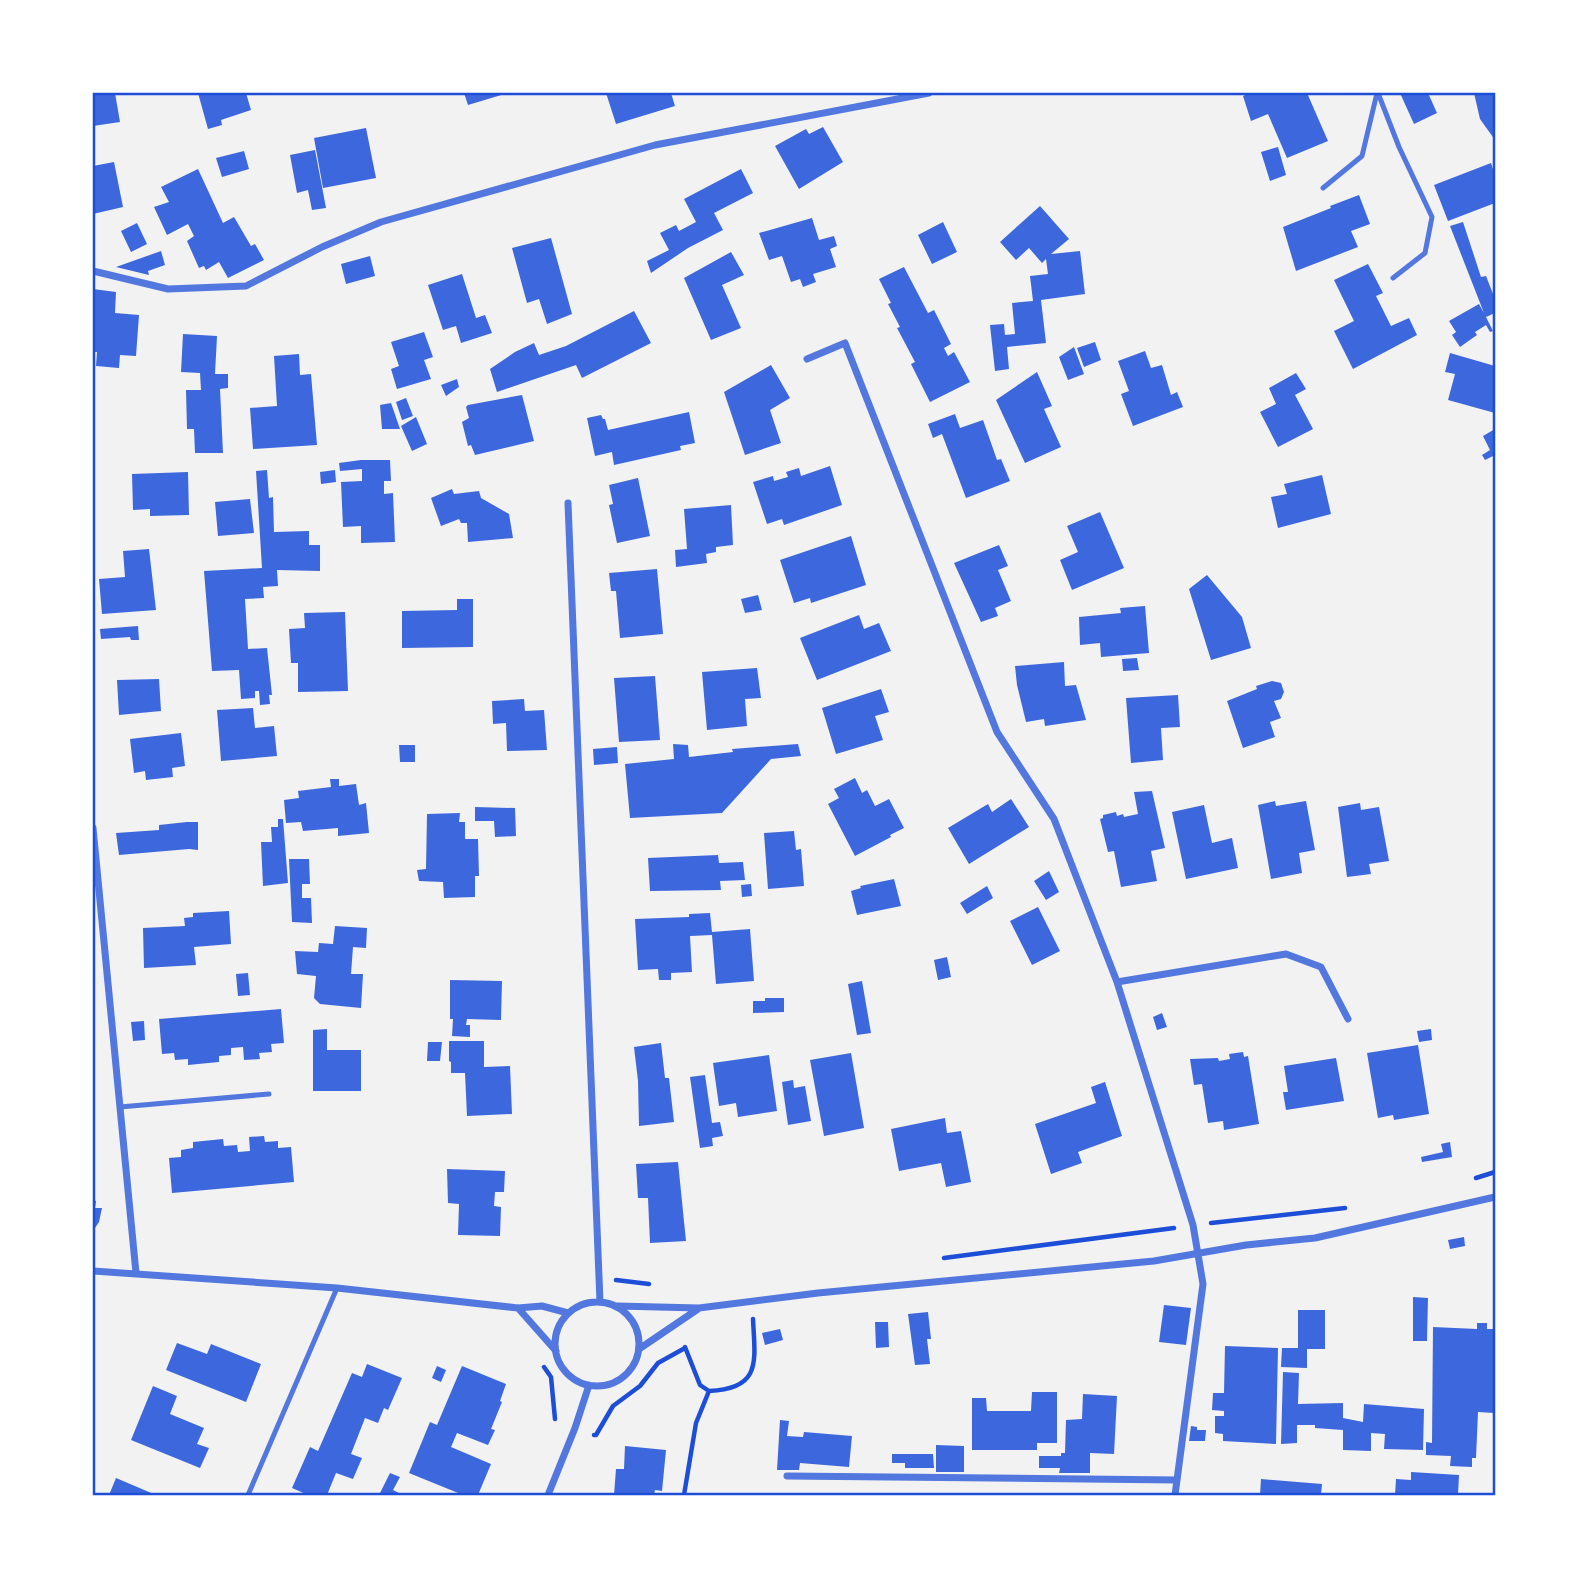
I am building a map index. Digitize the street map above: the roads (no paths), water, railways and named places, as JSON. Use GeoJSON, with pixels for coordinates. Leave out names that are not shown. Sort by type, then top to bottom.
{"type":"FeatureCollection","features":[{"type":"Feature","properties":{"kind":"street"},"geometry":{"type":"LineString","coordinates":[[93,271],[168,289],[246,286],[322,247],[394,218],[655,145],[927,93]]}},
{"type":"Feature","properties":{"kind":"street"},"geometry":{"type":"LineString","coordinates":[[807,359],[845,343],[997,732],[1054,819],[1117,982],[1193,1225],[1203,1284],[1175,1495]]}},
{"type":"Feature","properties":{"kind":"street"},"geometry":{"type":"LineString","coordinates":[[568,503],[600,1301]]}},
{"type":"Feature","properties":{"kind":"street"},"geometry":{"type":"LineString","coordinates":[[93,828],[136,1273]]}},
{"type":"Feature","properties":{"kind":"street"},"geometry":{"type":"LineString","coordinates":[[1117,982],[1286,954],[1321,967],[1348,1019]]}},
{"type":"Feature","properties":{"kind":"street"},"geometry":{"type":"LineString","coordinates":[[556,1351],[559,1324],[568,1313],[577,1306],[600,1301],[617,1306],[699,1308],[753,1300],[1154,1261],[1245,1245],[1315,1238],[1495,1197]]}},
{"type":"Feature","properties":{"kind":"street"},"geometry":{"type":"LineString","coordinates":[[93,1271],[337,1288],[518,1308],[542,1306],[568,1313]]}},
{"type":"Feature","properties":{"kind":"street"},"geometry":{"type":"LineString","coordinates":[[518,1308],[556,1351],[568,1374],[589,1385],[603,1385],[616,1382],[627,1374],[639,1349],[635,1324],[617,1306]]}},
{"type":"Feature","properties":{"kind":"street"},"geometry":{"type":"LineString","coordinates":[[639,1349],[699,1308]]}},
{"type":"Feature","properties":{"kind":"street"},"geometry":{"type":"LineString","coordinates":[[548,1495],[589,1385]]}},
{"type":"Feature","properties":{"kind":"street"},"geometry":{"type":"LineString","coordinates":[[787,1476],[1177,1480]]}},
{"type":"Feature","properties":{"kind":"lane"},"geometry":{"type":"LineString","coordinates":[[1323,188],[1362,156],[1378,93]]}},
{"type":"Feature","properties":{"kind":"lane"},"geometry":{"type":"LineString","coordinates":[[1378,93],[1432,217],[1425,253],[1393,278]]}},
{"type":"Feature","properties":{"kind":"lane"},"geometry":{"type":"LineString","coordinates":[[120,1107],[269,1094]]}},
{"type":"Feature","properties":{"kind":"lane"},"geometry":{"type":"LineString","coordinates":[[248,1495],[337,1288]]}}]}
